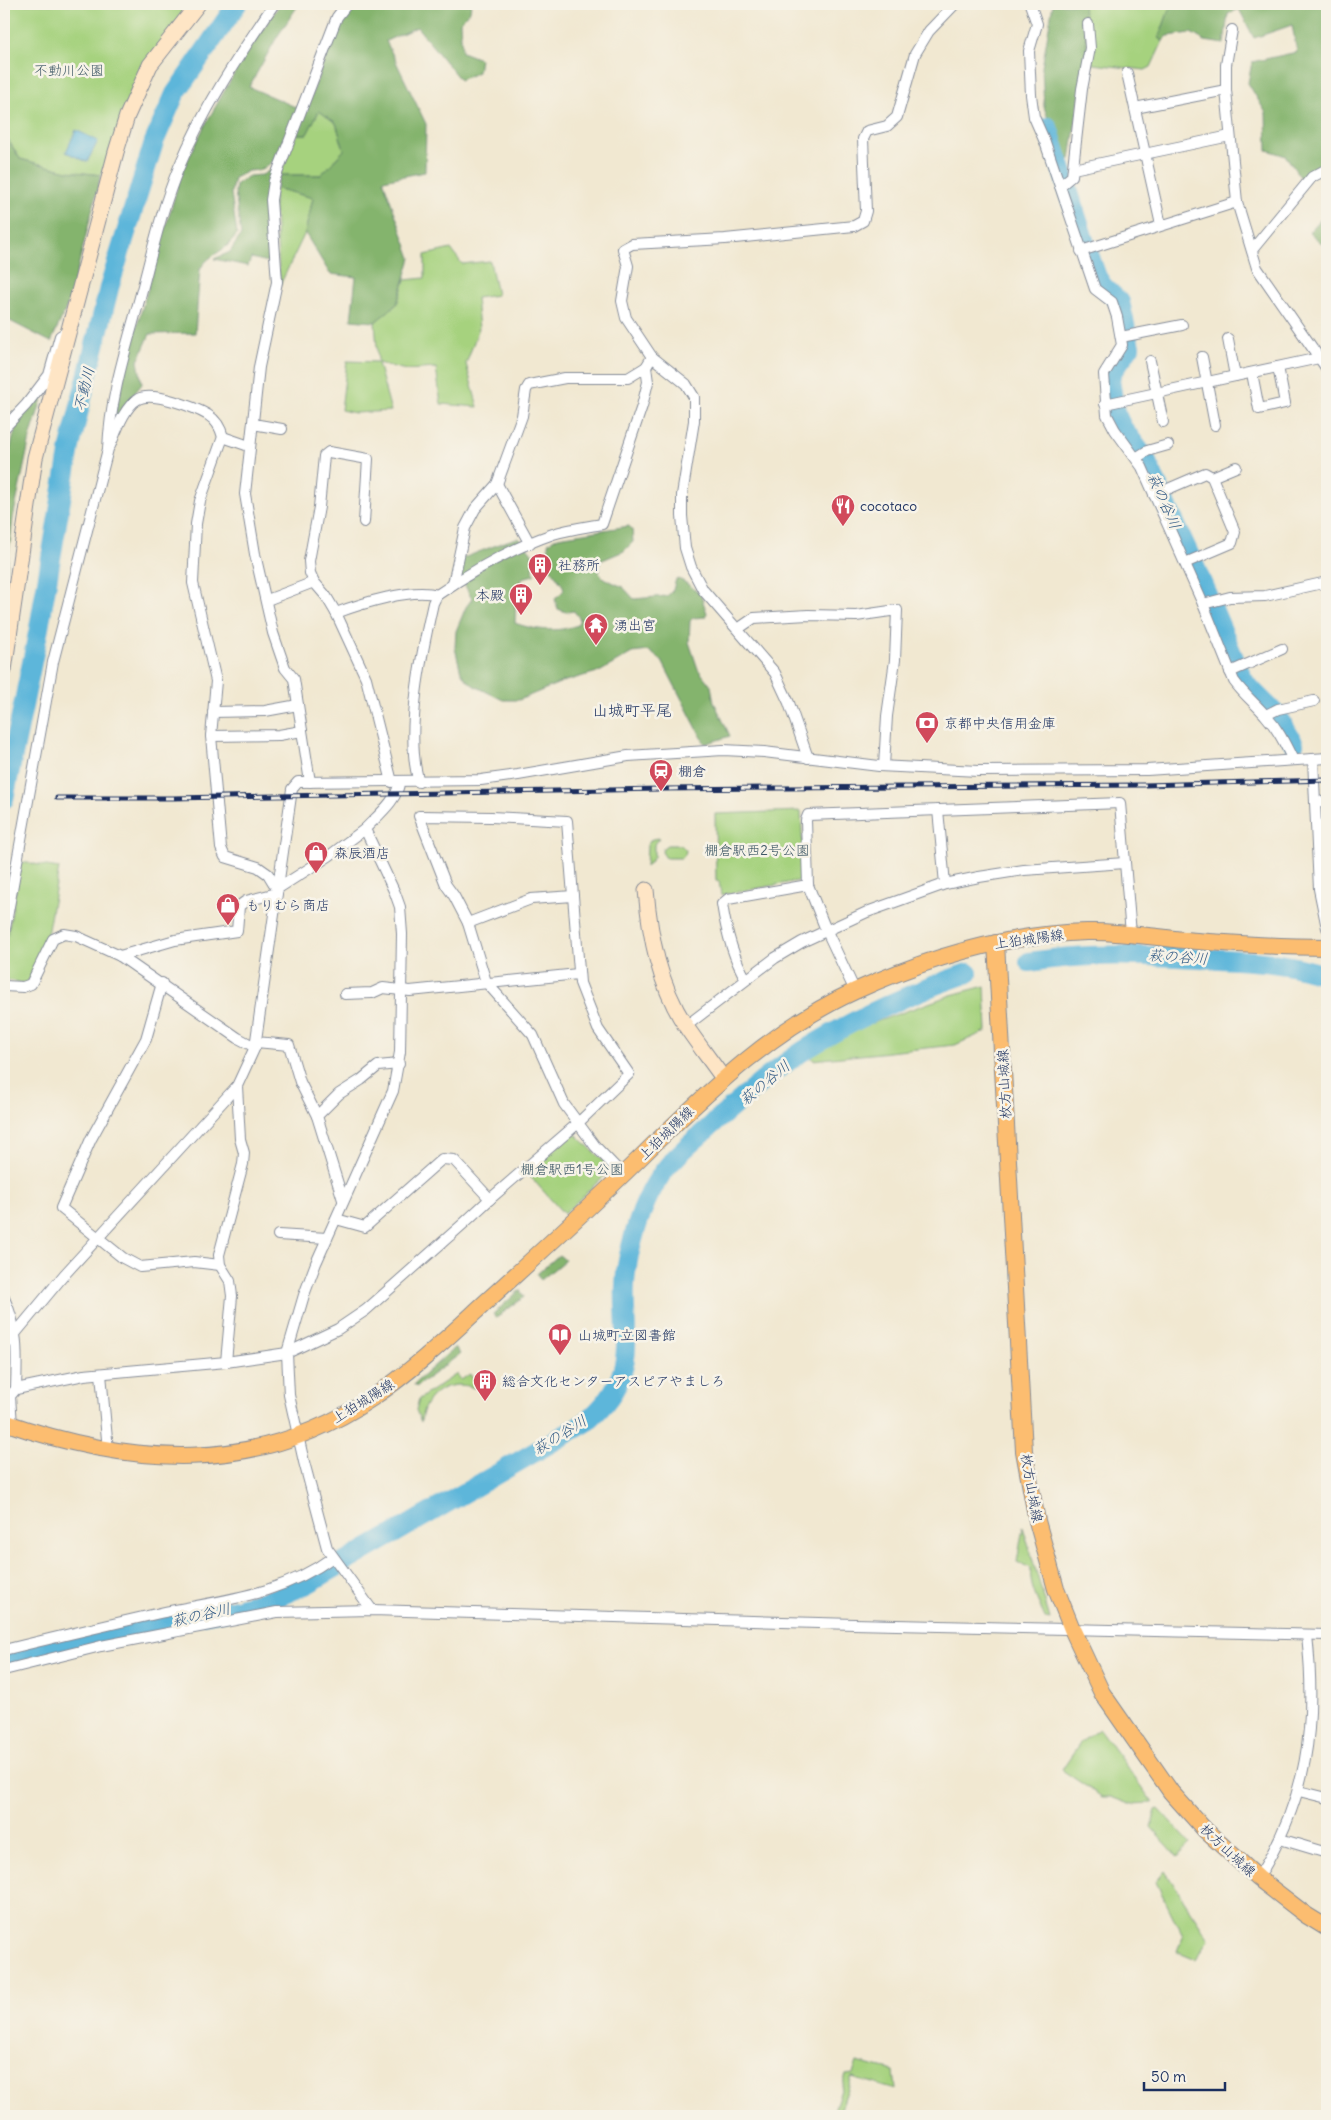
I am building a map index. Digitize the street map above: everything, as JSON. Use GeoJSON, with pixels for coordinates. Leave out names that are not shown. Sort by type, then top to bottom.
{"type":"FeatureCollection","features":[{"type":"Feature","properties":{"kind":"main road","name":"上狛城陽線"},"geometry":{"type":"LineString","coordinates":[[8,1424],[50,1438],[108,1450],[158,1456],[208,1455],[256,1448],[298,1435],[334,1420],[370,1400],[409,1370],[522,1269],[723,1078],[797,1023],[856,991],[942,957],[996,943],[1085,932],[1131,934],[1179,940],[1267,946],[1327,947]]}},
{"type":"Feature","properties":{"kind":"main road","name":"枚方山城線"},"geometry":{"type":"LineString","coordinates":[[996,943],[1024,1451],[1044,1551],[1056,1588],[1072,1629],[1102,1693],[1171,1792],[1205,1830],[1258,1878],[1306,1915],[1327,1928]]}},
{"type":"Feature","properties":{"kind":"street"},"geometry":{"type":"LineString","coordinates":[[4,670],[35,458],[127,116],[150,65],[198,4]]}},
{"type":"Feature","properties":{"kind":"street"},"geometry":{"type":"LineString","coordinates":[[108,449],[109,417],[124,355],[178,169],[201,122],[237,59],[274,4]]}},
{"type":"Feature","properties":{"kind":"street"},"geometry":{"type":"LineString","coordinates":[[310,782],[294,679],[285,668],[273,633],[245,494],[259,366],[277,282],[271,200],[274,181],[337,17],[347,4]]}},
{"type":"Feature","properties":{"kind":"street"},"geometry":{"type":"LineString","coordinates":[[808,758],[780,683],[768,664],[703,590],[691,567],[685,548],[682,495],[694,421],[694,397],[686,384],[652,357],[638,338],[624,313],[623,294],[628,272],[623,249],[632,244],[725,239],[854,226],[863,221],[866,211],[864,140],[867,131],[887,126],[897,116],[915,54],[929,31],[955,4]]}},
{"type":"Feature","properties":{"kind":"street"},"geometry":{"type":"LineString","coordinates":[[1030,4],[1037,24],[1029,51],[1030,95],[1034,117],[1064,183],[1081,251],[1095,289],[1112,302],[1125,336],[1122,345],[1104,374],[1110,402],[1107,415],[1115,430],[1140,456],[1208,603],[1242,692],[1270,713],[1292,760]]}},
{"type":"Feature","properties":{"kind":"street"},"geometry":{"type":"LineString","coordinates":[[1064,183],[1072,176],[1082,89],[1090,48],[1088,24]]}},
{"type":"Feature","properties":{"kind":"street"},"geometry":{"type":"LineString","coordinates":[[1232,30],[1226,65],[1226,90],[1237,202],[1257,268],[1327,369]]}},
{"type":"Feature","properties":{"kind":"street"},"geometry":{"type":"LineString","coordinates":[[1127,73],[1161,225]]}},
{"type":"Feature","properties":{"kind":"street"},"geometry":{"type":"LineString","coordinates":[[1135,108],[1226,90]]}},
{"type":"Feature","properties":{"kind":"street"},"geometry":{"type":"LineString","coordinates":[[1073,169],[1230,136]]}},
{"type":"Feature","properties":{"kind":"street"},"geometry":{"type":"LineString","coordinates":[[1252,250],[1312,177],[1327,169]]}},
{"type":"Feature","properties":{"kind":"street"},"geometry":{"type":"LineString","coordinates":[[1081,251],[1237,202]]}},
{"type":"Feature","properties":{"kind":"street"},"geometry":{"type":"LineString","coordinates":[[1125,336],[1182,325]]}},
{"type":"Feature","properties":{"kind":"street"},"geometry":{"type":"LineString","coordinates":[[4,428],[26,405],[49,375],[60,336],[68,331]]}},
{"type":"Feature","properties":{"kind":"street"},"geometry":{"type":"LineString","coordinates":[[1228,339],[1235,376]]}},
{"type":"Feature","properties":{"kind":"street"},"geometry":{"type":"LineString","coordinates":[[453,584],[466,528],[475,509],[497,484],[522,416],[526,390],[529,385],[565,378],[628,378],[646,368],[652,357]]}},
{"type":"Feature","properties":{"kind":"street"},"geometry":{"type":"LineString","coordinates":[[1202,357],[1214,424]]}},
{"type":"Feature","properties":{"kind":"street"},"geometry":{"type":"LineString","coordinates":[[1110,402],[1319,358]]}},
{"type":"Feature","properties":{"kind":"street"},"geometry":{"type":"LineString","coordinates":[[1150,361],[1163,422]]}},
{"type":"Feature","properties":{"kind":"street"},"geometry":{"type":"LineString","coordinates":[[1252,373],[1259,409],[1268,407],[1285,403],[1278,367]]}},
{"type":"Feature","properties":{"kind":"street"},"geometry":{"type":"LineString","coordinates":[[419,782],[413,755],[419,677],[433,603],[437,595],[507,554],[530,544],[567,530],[602,524],[642,406],[648,382],[646,368]]}},
{"type":"Feature","properties":{"kind":"street"},"geometry":{"type":"LineString","coordinates":[[4,934],[53,662],[108,449],[128,409],[137,400],[148,397],[166,399],[208,415],[222,432],[223,437],[200,501],[196,524],[193,583],[215,669],[216,681],[212,736],[221,848],[225,857],[258,867],[268,874],[277,891]]}},
{"type":"Feature","properties":{"kind":"street"},"geometry":{"type":"LineString","coordinates":[[253,424],[282,429]]}},
{"type":"Feature","properties":{"kind":"street"},"geometry":{"type":"LineString","coordinates":[[223,437],[249,446]]}},
{"type":"Feature","properties":{"kind":"street"},"geometry":{"type":"LineString","coordinates":[[1140,456],[1168,445]]}},
{"type":"Feature","properties":{"kind":"street"},"geometry":{"type":"LineString","coordinates":[[120,956],[174,940],[237,931],[239,906],[277,891],[330,856],[365,829],[399,787],[366,678],[336,613],[314,582],[310,573],[309,561],[319,507],[324,456],[328,452],[368,459],[364,522]]}},
{"type":"Feature","properties":{"kind":"street"},"geometry":{"type":"LineString","coordinates":[[1212,477],[1236,467]]}},
{"type":"Feature","properties":{"kind":"street"},"geometry":{"type":"LineString","coordinates":[[1158,493],[1206,473],[1212,477],[1236,532],[1232,543],[1189,561]]}},
{"type":"Feature","properties":{"kind":"street"},"geometry":{"type":"LineString","coordinates":[[497,484],[530,544]]}},
{"type":"Feature","properties":{"kind":"street"},"geometry":{"type":"LineString","coordinates":[[267,600],[314,582]]}},
{"type":"Feature","properties":{"kind":"street"},"geometry":{"type":"LineString","coordinates":[[1208,603],[1230,597],[1265,596],[1327,582]]}},
{"type":"Feature","properties":{"kind":"street"},"geometry":{"type":"LineString","coordinates":[[336,613],[356,606],[417,592],[437,595]]}},
{"type":"Feature","properties":{"kind":"street"},"geometry":{"type":"LineString","coordinates":[[738,629],[754,618],[808,615],[856,616],[897,610],[895,660],[887,716],[884,766]]}},
{"type":"Feature","properties":{"kind":"street"},"geometry":{"type":"LineString","coordinates":[[1235,670],[1282,649]]}},
{"type":"Feature","properties":{"kind":"street"},"geometry":{"type":"LineString","coordinates":[[1270,713],[1314,701]]}},
{"type":"Feature","properties":{"kind":"street"},"geometry":{"type":"LineString","coordinates":[[214,712],[265,710],[298,705]]}},
{"type":"Feature","properties":{"kind":"street"},"geometry":{"type":"LineString","coordinates":[[212,736],[279,735],[302,731]]}},
{"type":"Feature","properties":{"kind":"street"},"geometry":{"type":"LineString","coordinates":[[4,1347],[98,1237],[237,1086],[255,1044],[292,789],[298,782],[481,780],[518,776],[628,756],[715,750],[764,752],[884,766],[978,771],[1132,770],[1327,758]]}},
{"type":"Feature","properties":{"kind":"street"},"geometry":{"type":"LineString","coordinates":[[1313,758],[1319,889],[1327,928]]}},
{"type":"Feature","properties":{"kind":"street"},"geometry":{"type":"LineString","coordinates":[[1314,800],[1327,804]]}},
{"type":"Feature","properties":{"kind":"street"},"geometry":{"type":"LineString","coordinates":[[856,991],[824,924],[808,885],[806,820],[808,815],[1120,803],[1131,934]]}},
{"type":"Feature","properties":{"kind":"street"},"geometry":{"type":"LineString","coordinates":[[938,810],[945,884]]}},
{"type":"Feature","properties":{"kind":"street"},"geometry":{"type":"LineString","coordinates":[[8,1424],[10,1396],[16,1389],[84,1375],[226,1362],[287,1353],[338,1329],[366,1310],[577,1124],[629,1074],[598,1029],[585,999],[578,974],[567,821],[419,816],[446,885],[468,923],[486,982],[533,1035],[564,1104],[577,1124],[623,1175]]}},
{"type":"Feature","properties":{"kind":"street"},"geometry":{"type":"LineString","coordinates":[[365,829],[400,907],[401,989],[399,1064],[393,1091],[343,1200],[304,1295],[287,1353],[289,1395],[304,1462],[327,1548],[372,1610]]}},
{"type":"Feature","properties":{"kind":"street"},"geometry":{"type":"LineString","coordinates":[[686,1026],[776,958],[828,930],[867,912],[945,884],[1024,870],[1125,863]]}},
{"type":"Feature","properties":{"kind":"street"},"geometry":{"type":"LineString","coordinates":[[746,979],[740,969],[727,931],[722,904],[728,900],[808,885]]}},
{"type":"Feature","properties":{"kind":"street"},"geometry":{"type":"LineString","coordinates":[[646,890],[648,920],[656,957],[666,985],[686,1026],[723,1078]]}},
{"type":"Feature","properties":{"kind":"street"},"geometry":{"type":"LineString","coordinates":[[468,923],[531,899],[573,896]]}},
{"type":"Feature","properties":{"kind":"street"},"geometry":{"type":"LineString","coordinates":[[4,986],[23,987],[31,984],[43,955],[53,939],[60,935],[76,936],[120,956],[162,983],[238,1038],[255,1044],[288,1045],[300,1082],[317,1116],[343,1200]]}},
{"type":"Feature","properties":{"kind":"street"},"geometry":{"type":"LineString","coordinates":[[345,994],[372,993],[383,988],[410,991],[578,974]]}},
{"type":"Feature","properties":{"kind":"street"},"geometry":{"type":"LineString","coordinates":[[162,983],[146,1039],[91,1139],[62,1208],[122,1258],[140,1267],[194,1262],[220,1265]]}},
{"type":"Feature","properties":{"kind":"street"},"geometry":{"type":"LineString","coordinates":[[317,1116],[339,1094],[378,1066],[399,1064]]}},
{"type":"Feature","properties":{"kind":"street"},"geometry":{"type":"LineString","coordinates":[[226,1362],[232,1296],[230,1281],[220,1265],[219,1255],[243,1164],[244,1153],[240,1139],[237,1086]]}},
{"type":"Feature","properties":{"kind":"street"},"geometry":{"type":"LineString","coordinates":[[336,1219],[365,1227],[442,1159],[454,1160],[490,1199]]}},
{"type":"Feature","properties":{"kind":"street"},"geometry":{"type":"LineString","coordinates":[[278,1235],[327,1238]]}},
{"type":"Feature","properties":{"kind":"street"},"geometry":{"type":"LineString","coordinates":[[4,1298],[12,1315],[16,1332],[16,1389]]}},
{"type":"Feature","properties":{"kind":"street"},"geometry":{"type":"LineString","coordinates":[[101,1374],[108,1450]]}},
{"type":"Feature","properties":{"kind":"street"},"geometry":{"type":"LineString","coordinates":[[4,1650],[150,1616],[250,1596],[295,1580],[334,1559]]}},
{"type":"Feature","properties":{"kind":"street"},"geometry":{"type":"LineString","coordinates":[[4,1670],[101,1646],[276,1612],[372,1610],[1327,1635]]}},
{"type":"Feature","properties":{"kind":"street"},"geometry":{"type":"LineString","coordinates":[[1258,1878],[1280,1839],[1299,1791],[1308,1742],[1311,1707],[1307,1635]]}},
{"type":"Feature","properties":{"kind":"street"},"geometry":{"type":"LineString","coordinates":[[1299,1791],[1327,1798]]}},
{"type":"Feature","properties":{"kind":"street"},"geometry":{"type":"LineString","coordinates":[[1280,1839],[1327,1853]]}},
{"type":"Feature","properties":{"kind":"green space","name":"不動川公園"},"geometry":{"type":"Polygon","coordinates":[[[4,4],[192,4],[133,87],[101,175],[67,171],[20,159],[4,133],[4,4]]]}},
{"type":"Feature","properties":{"kind":"green space"},"geometry":{"type":"Polygon","coordinates":[[[280,4],[299,4],[277,37],[249,87],[300,109],[278,158],[261,170],[248,171],[234,178],[231,193],[237,234],[228,245],[208,259],[200,269],[195,333],[150,334],[138,361],[142,384],[130,399],[114,433],[114,418],[128,357],[182,171],[205,125],[241,62],[280,4]]]}},
{"type":"Feature","properties":{"kind":"green space"},"geometry":{"type":"Polygon","coordinates":[[[351,4],[471,4],[470,11],[460,22],[462,52],[480,59],[478,72],[460,80],[417,27],[386,41],[426,124],[425,172],[383,180],[411,258],[397,304],[375,322],[351,320],[356,277],[330,274],[305,233],[313,198],[276,188],[280,175],[321,175],[344,150],[336,123],[319,111],[307,134],[297,134],[340,18],[351,4]]]}},
{"type":"Feature","properties":{"kind":"green space"},"geometry":{"type":"Polygon","coordinates":[[[1053,4],[1083,4],[1087,51],[1070,159],[1063,161],[1044,107],[1042,67],[1053,4]]]}},
{"type":"Feature","properties":{"kind":"green space"},"geometry":{"type":"Polygon","coordinates":[[[1083,4],[1171,4],[1159,38],[1163,41],[1151,67],[1145,70],[1085,63],[1083,4]]]}},
{"type":"Feature","properties":{"kind":"green space"},"geometry":{"type":"Polygon","coordinates":[[[1171,4],[1327,4],[1327,163],[1323,163],[1302,180],[1286,156],[1267,150],[1266,113],[1248,83],[1252,62],[1297,52],[1292,25],[1254,38],[1239,9],[1228,14],[1224,44],[1205,41],[1191,33],[1168,36],[1163,41],[1159,38],[1171,4]]]}},
{"type":"Feature","properties":{"kind":"green space"},"geometry":{"type":"Polygon","coordinates":[[[319,111],[336,123],[344,150],[321,175],[280,175],[297,134],[307,134],[319,111]]]}},
{"type":"Feature","properties":{"kind":"green space"},"geometry":{"type":"Polygon","coordinates":[[[4,133],[20,159],[67,171],[101,175],[70,299],[51,342],[4,318],[4,133]]]}},
{"type":"Feature","properties":{"kind":"green space"},"geometry":{"type":"Polygon","coordinates":[[[278,165],[272,180],[273,263],[251,258],[248,266],[214,259],[230,252],[241,235],[235,192],[236,184],[249,176],[262,175],[278,165]]]}},
{"type":"Feature","properties":{"kind":"green space"},"geometry":{"type":"Polygon","coordinates":[[[276,188],[313,198],[305,233],[280,285],[274,200],[276,188]]]}},
{"type":"Feature","properties":{"kind":"green space"},"geometry":{"type":"Polygon","coordinates":[[[1327,213],[1327,248],[1309,232],[1327,213]]]}},
{"type":"Feature","properties":{"kind":"green space"},"geometry":{"type":"Polygon","coordinates":[[[451,249],[462,264],[490,261],[497,295],[476,298],[479,328],[466,364],[478,407],[441,404],[436,368],[406,370],[378,363],[391,411],[355,413],[341,410],[347,361],[378,362],[375,322],[397,304],[405,280],[425,278],[425,255],[451,249]]]}},
{"type":"Feature","properties":{"kind":"green space"},"geometry":{"type":"Polygon","coordinates":[[[46,386],[30,438],[13,518],[4,592],[4,475],[17,422],[46,386]]]}},
{"type":"Feature","properties":{"kind":"green space"},"geometry":{"type":"Polygon","coordinates":[[[629,526],[632,529],[633,542],[624,551],[600,561],[599,573],[605,579],[623,587],[634,599],[667,596],[673,590],[676,579],[683,581],[700,593],[707,613],[705,617],[693,618],[690,621],[689,642],[698,669],[711,686],[714,702],[730,736],[705,744],[662,661],[649,651],[632,653],[601,671],[562,682],[519,700],[503,700],[473,685],[461,672],[455,648],[456,631],[466,607],[472,599],[459,574],[460,559],[519,538],[532,553],[534,575],[522,578],[521,594],[516,598],[515,623],[538,629],[562,629],[577,625],[580,619],[574,611],[566,612],[558,609],[555,599],[564,590],[549,566],[548,543],[558,537],[629,526]]]}},
{"type":"Feature","properties":{"kind":"green space","name":"棚倉駅西2号公園"},"geometry":{"type":"Polygon","coordinates":[[[801,811],[804,875],[798,881],[721,895],[719,881],[716,880],[715,814],[801,811]]]}},
{"type":"Feature","properties":{"kind":"green space"},"geometry":{"type":"Polygon","coordinates":[[[660,838],[654,845],[654,857],[646,867],[647,845],[652,839],[660,838]]]}},
{"type":"Feature","properties":{"kind":"green space"},"geometry":{"type":"Polygon","coordinates":[[[667,845],[681,845],[686,850],[685,855],[681,858],[666,858],[662,852],[663,848],[667,845]]]}},
{"type":"Feature","properties":{"kind":"green space"},"geometry":{"type":"Polygon","coordinates":[[[21,862],[59,868],[46,941],[28,982],[22,983],[4,979],[4,954],[21,862]]]}},
{"type":"Feature","properties":{"kind":"green space"},"geometry":{"type":"Polygon","coordinates":[[[985,986],[987,1031],[955,1045],[813,1060],[809,1053],[870,1024],[951,995],[985,986]]]}},
{"type":"Feature","properties":{"kind":"green space","name":"棚倉駅西1号公園"},"geometry":{"type":"Polygon","coordinates":[[[571,1135],[577,1135],[607,1165],[607,1173],[564,1214],[527,1173],[571,1135]]]}},
{"type":"Feature","properties":{"kind":"green space"},"geometry":{"type":"Polygon","coordinates":[[[559,1255],[565,1260],[541,1280],[537,1274],[559,1255]]]}},
{"type":"Feature","properties":{"kind":"green space"},"geometry":{"type":"Polygon","coordinates":[[[520,1290],[524,1297],[496,1318],[493,1314],[520,1290]]]}},
{"type":"Feature","properties":{"kind":"green space"},"geometry":{"type":"Polygon","coordinates":[[[455,1347],[460,1354],[416,1387],[414,1384],[455,1347]]]}},
{"type":"Feature","properties":{"kind":"green space"},"geometry":{"type":"Polygon","coordinates":[[[457,1374],[461,1380],[470,1374],[477,1386],[474,1388],[465,1385],[455,1385],[439,1391],[427,1403],[421,1422],[416,1410],[419,1399],[457,1374]]]}},
{"type":"Feature","properties":{"kind":"green space"},"geometry":{"type":"Polygon","coordinates":[[[1023,1527],[1050,1619],[1045,1618],[1035,1594],[1031,1581],[1031,1568],[1017,1562],[1023,1527]]]}},
{"type":"Feature","properties":{"kind":"green space"},"geometry":{"type":"Polygon","coordinates":[[[1099,1729],[1153,1803],[1129,1804],[1111,1797],[1102,1797],[1062,1770],[1081,1742],[1099,1729]]]}},
{"type":"Feature","properties":{"kind":"green space"},"geometry":{"type":"Polygon","coordinates":[[[1159,1809],[1190,1843],[1178,1857],[1151,1827],[1156,1810],[1159,1809]]]}},
{"type":"Feature","properties":{"kind":"green space"},"geometry":{"type":"Polygon","coordinates":[[[1165,1871],[1209,1939],[1196,1960],[1177,1952],[1183,1937],[1156,1882],[1165,1871]]]}},
{"type":"Feature","properties":{"kind":"green space"},"geometry":{"type":"Polygon","coordinates":[[[857,2062],[894,2071],[896,2090],[852,2077],[839,2114],[844,2116],[832,2116],[846,2075],[853,2074],[857,2062]]]}},
{"type":"Feature","properties":{"kind":"water"},"geometry":{"type":"Polygon","coordinates":[[[76,130],[98,141],[87,162],[66,152],[76,130]]]}},
{"type":"Feature","properties":{"kind":"waterway","name":"不動川"},"geometry":{"type":"LineString","coordinates":[[4,799],[39,628],[70,447],[109,288],[154,142],[175,94],[237,4]]}},
{"type":"Feature","properties":{"kind":"waterway","name":"萩の谷川"},"geometry":{"type":"LineString","coordinates":[[1048,127],[1085,243]]}},
{"type":"Feature","properties":{"kind":"waterway","name":"萩の谷川"},"geometry":{"type":"LineString","coordinates":[[1089,254],[1097,277],[1103,286],[1120,302],[1130,347],[1112,372],[1110,380],[1115,412],[1122,427],[1145,458],[1196,569],[1242,677],[1246,684],[1278,716],[1294,744]]}},
{"type":"Feature","properties":{"kind":"waterway","name":"萩の谷川"},"geometry":{"type":"LineString","coordinates":[[1029,962],[1093,956],[1178,957],[1280,964],[1327,976]]}},
{"type":"Feature","properties":{"kind":"waterway","name":"萩の谷川"},"geometry":{"type":"LineString","coordinates":[[4,1660],[179,1619],[236,1609],[275,1598],[307,1584],[585,1423],[605,1403],[618,1383],[624,1364],[626,1344],[625,1280],[629,1255],[644,1205],[671,1162],[758,1085],[803,1051],[883,1007],[968,973]]}},
{"type":"Feature","properties":{"kind":"railway"},"geometry":{"type":"LineString","coordinates":[[57,798],[173,798],[661,789],[1144,785],[1327,780]]}},
{"type":"Feature","properties":{"kind":"place","name":"cocotaco"},"geometry":{"type":"Point","coordinates":[843,527]}},
{"type":"Feature","properties":{"kind":"place","name":"社務所"},"geometry":{"type":"Point","coordinates":[540,586]}},
{"type":"Feature","properties":{"kind":"place","name":"本殿"},"geometry":{"type":"Point","coordinates":[521,616]}},
{"type":"Feature","properties":{"kind":"place","name":"湧出宮"},"geometry":{"type":"Point","coordinates":[596,646]}},
{"type":"Feature","properties":{"kind":"place","name":"京都中央信用金庫"},"geometry":{"type":"Point","coordinates":[927,744]}},
{"type":"Feature","properties":{"kind":"place","name":"棚倉"},"geometry":{"type":"Point","coordinates":[661,792]}},
{"type":"Feature","properties":{"kind":"place","name":"森辰酒店"},"geometry":{"type":"Point","coordinates":[316,874]}},
{"type":"Feature","properties":{"kind":"place","name":"もりむら商店"},"geometry":{"type":"Point","coordinates":[228,926]}},
{"type":"Feature","properties":{"kind":"place","name":"山城町立図書館"},"geometry":{"type":"Point","coordinates":[560,1356]}},
{"type":"Feature","properties":{"kind":"place","name":"総合文化センターアスピアやましろ"},"geometry":{"type":"Point","coordinates":[485,1402]}},
{"type":"Feature","properties":{"kind":"district","name":"山城町平尾"},"geometry":{"type":"Point","coordinates":[632,710]}}]}
